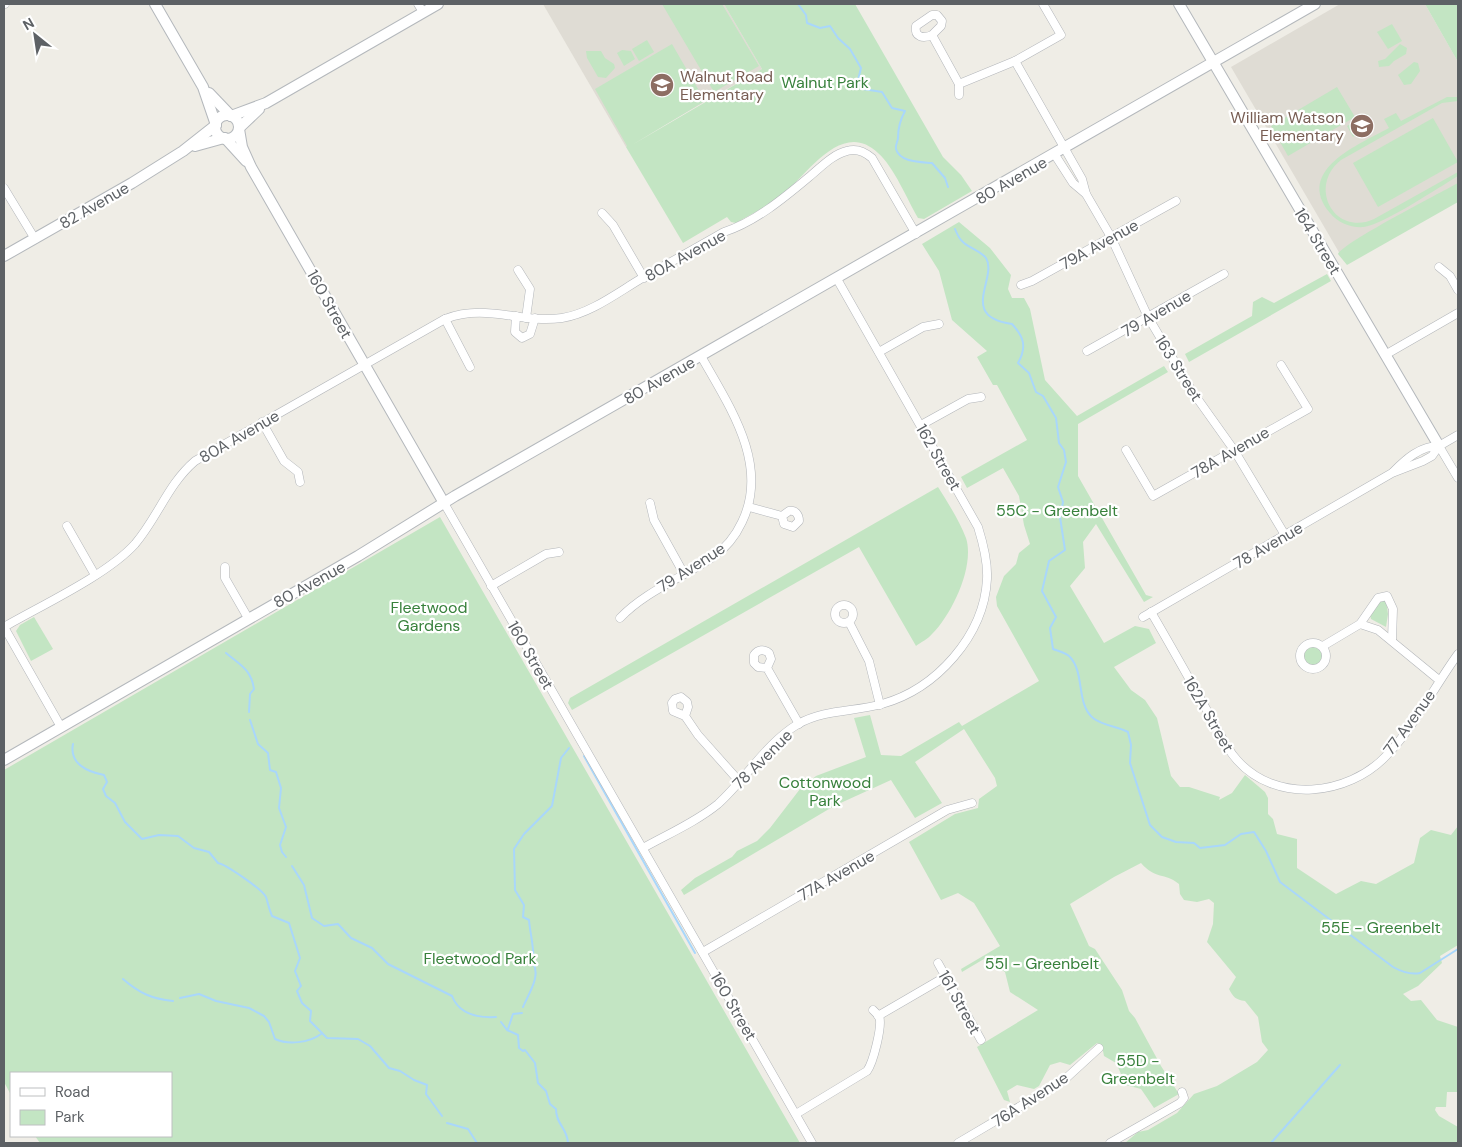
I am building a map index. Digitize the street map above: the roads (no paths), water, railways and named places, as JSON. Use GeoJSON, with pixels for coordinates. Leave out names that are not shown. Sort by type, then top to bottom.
{"type":"FeatureCollection","features":[{"type":"Feature","properties":{"kind":"street"},"geometry":{"type":"LineString","coordinates":[[155,4],[203,87],[217,132],[225,138],[236,135],[239,128],[263,104]]}},
{"type":"Feature","properties":{"kind":"street"},"geometry":{"type":"LineString","coordinates":[[216,125],[223,116],[231,116],[263,104],[420,8],[438,4]]}},
{"type":"Feature","properties":{"kind":"street"},"geometry":{"type":"LineString","coordinates":[[959,84],[1015,61],[1061,34],[1043,4]]}},
{"type":"Feature","properties":{"kind":"street","name":"164 Street"},"geometry":{"type":"LineString","coordinates":[[1179,4],[1458,478]]}},
{"type":"Feature","properties":{"kind":"street","name":"80 Avenue"},"geometry":{"type":"LineString","coordinates":[[4,760],[358,556],[444,503],[1055,155],[1214,62],[1303,7],[1316,4]]}},
{"type":"Feature","properties":{"kind":"street"},"geometry":{"type":"LineString","coordinates":[[932,35],[959,84],[959,95]]}},
{"type":"Feature","properties":{"kind":"street","name":"163 Street"},"geometry":{"type":"LineString","coordinates":[[1015,61],[1082,179],[1086,194],[1111,237],[1148,317],[1192,391],[1234,450],[1285,535]]}},
{"type":"Feature","properties":{"kind":"street"},"geometry":{"type":"LineString","coordinates":[[203,87],[238,122],[239,128]]}},
{"type":"Feature","properties":{"kind":"street","name":"82 Avenue"},"geometry":{"type":"LineString","coordinates":[[4,256],[183,151],[216,125]]}},
{"type":"Feature","properties":{"kind":"street","name":"160 Street"},"geometry":{"type":"LineString","coordinates":[[239,128],[242,147],[252,167],[363,365],[812,1143]]}},
{"type":"Feature","properties":{"kind":"street","name":"82 Avenue"},"geometry":{"type":"LineString","coordinates":[[183,151],[225,138]]}},
{"type":"Feature","properties":{"kind":"street","name":"160 Street"},"geometry":{"type":"LineString","coordinates":[[225,138],[252,167]]}},
{"type":"Feature","properties":{"kind":"street","name":"80A Avenue"},"geometry":{"type":"LineString","coordinates":[[4,627],[117,561],[136,543],[172,486],[189,466],[262,422],[445,319],[472,311],[531,318],[562,318],[578,314],[782,200],[824,165],[846,151],[860,151],[868,155],[876,163],[916,234]]}},
{"type":"Feature","properties":{"kind":"street","name":"163 Street"},"geometry":{"type":"LineString","coordinates":[[1055,155],[1073,183],[1086,194]]}},
{"type":"Feature","properties":{"kind":"street"},"geometry":{"type":"LineString","coordinates":[[4,188],[34,239]]}},
{"type":"Feature","properties":{"kind":"street","name":"79A Avenue"},"geometry":{"type":"LineString","coordinates":[[1021,285],[1032,281],[1176,201]]}},
{"type":"Feature","properties":{"kind":"street"},"geometry":{"type":"LineString","coordinates":[[602,214],[613,225],[644,278]]}},
{"type":"Feature","properties":{"kind":"street"},"geometry":{"type":"LineString","coordinates":[[1439,267],[1450,276],[1458,290]]}},
{"type":"Feature","properties":{"kind":"street"},"geometry":{"type":"LineString","coordinates":[[516,316],[515,332],[522,338],[530,334],[530,289],[518,270]]}},
{"type":"Feature","properties":{"kind":"street","name":"79 Avenue"},"geometry":{"type":"LineString","coordinates":[[1088,351],[1224,274]]}},
{"type":"Feature","properties":{"kind":"street","name":"162 Street"},"geometry":{"type":"LineString","coordinates":[[837,279],[974,517],[985,554],[987,579],[985,594],[978,614],[962,645]]}},
{"type":"Feature","properties":{"kind":"street"},"geometry":{"type":"LineString","coordinates":[[1386,355],[1458,313]]}},
{"type":"Feature","properties":{"kind":"street"},"geometry":{"type":"LineString","coordinates":[[445,319],[470,367]]}},
{"type":"Feature","properties":{"kind":"street"},"geometry":{"type":"LineString","coordinates":[[879,352],[923,327],[939,324]]}},
{"type":"Feature","properties":{"kind":"street"},"geometry":{"type":"LineString","coordinates":[[701,356],[735,418],[746,445],[751,472],[749,507],[782,516]]}},
{"type":"Feature","properties":{"kind":"street","name":"78A Avenue"},"geometry":{"type":"LineString","coordinates":[[1126,450],[1153,496],[1308,409],[1281,365]]}},
{"type":"Feature","properties":{"kind":"street"},"geometry":{"type":"LineString","coordinates":[[921,425],[968,399],[981,397]]}},
{"type":"Feature","properties":{"kind":"street"},"geometry":{"type":"LineString","coordinates":[[262,422],[284,461],[298,472],[300,482]]}},
{"type":"Feature","properties":{"kind":"street","name":"78 Avenue"},"geometry":{"type":"LineString","coordinates":[[1143,617],[1392,473],[1428,458],[1439,446],[1458,435]]}},
{"type":"Feature","properties":{"kind":"street"},"geometry":{"type":"LineString","coordinates":[[650,503],[654,520],[684,574]]}},
{"type":"Feature","properties":{"kind":"street","name":"79 Avenue"},"geometry":{"type":"LineString","coordinates":[[620,618],[637,601],[723,549],[735,536],[749,507]]}},
{"type":"Feature","properties":{"kind":"street"},"geometry":{"type":"LineString","coordinates":[[67,526],[95,575]]}},
{"type":"Feature","properties":{"kind":"street"},"geometry":{"type":"LineString","coordinates":[[491,586],[546,554],[559,552]]}},
{"type":"Feature","properties":{"kind":"street"},"geometry":{"type":"LineString","coordinates":[[225,567],[225,578],[248,618]]}},
{"type":"Feature","properties":{"kind":"street"},"geometry":{"type":"LineString","coordinates":[[1323,646],[1360,624],[1378,598],[1387,596],[1393,609],[1392,640]]}},
{"type":"Feature","properties":{"kind":"street","name":"162A Street"},"geometry":{"type":"LineString","coordinates":[[1151,612],[1237,760],[1264,780],[1292,788]]}},
{"type":"Feature","properties":{"kind":"street"},"geometry":{"type":"LineString","coordinates":[[849,622],[869,661],[880,705]]}},
{"type":"Feature","properties":{"kind":"street"},"geometry":{"type":"LineString","coordinates":[[1360,624],[1374,627],[1439,680]]}},
{"type":"Feature","properties":{"kind":"street"},"geometry":{"type":"LineString","coordinates":[[4,627],[61,727]]}},
{"type":"Feature","properties":{"kind":"street","name":"78 Avenue"},"geometry":{"type":"LineString","coordinates":[[643,848],[709,810],[777,740],[799,724],[836,711],[880,705],[908,694],[932,680],[953,659],[962,645]]}},
{"type":"Feature","properties":{"kind":"street","name":"77 Avenue"},"geometry":{"type":"LineString","coordinates":[[1292,788],[1309,790],[1342,784],[1366,772],[1381,760],[1395,745],[1458,654]]}},
{"type":"Feature","properties":{"kind":"street"},"geometry":{"type":"LineString","coordinates":[[767,668],[799,724]]}},
{"type":"Feature","properties":{"kind":"street"},"geometry":{"type":"LineString","coordinates":[[685,716],[698,735],[739,781]]}},
{"type":"Feature","properties":{"kind":"street","name":"77A Avenue"},"geometry":{"type":"LineString","coordinates":[[703,952],[948,810],[972,803]]}},
{"type":"Feature","properties":{"kind":"street","name":"161 Street"},"geometry":{"type":"LineString","coordinates":[[938,963],[981,1040]]}},
{"type":"Feature","properties":{"kind":"street"},"geometry":{"type":"LineString","coordinates":[[796,1114],[867,1071],[872,1064],[880,1024],[876,1013],[946,977]]}},
{"type":"Feature","properties":{"kind":"street","name":"76A Avenue"},"geometry":{"type":"LineString","coordinates":[[958,1143],[1063,1081],[1099,1048]]}},
{"type":"Feature","properties":{"kind":"street"},"geometry":{"type":"LineString","coordinates":[[1110,1143],[1180,1103],[1184,1098],[1182,1092]]}},
{"type":"Feature","properties":{"kind":"waterway"},"geometry":{"type":"LineString","coordinates":[[798,4],[806,15],[807,23],[820,28],[830,26],[838,38],[850,49],[861,68],[858,80],[863,89],[882,92],[892,108],[905,111],[898,130],[896,146],[898,154],[912,161],[932,163],[945,178],[948,187]]}},
{"type":"Feature","properties":{"kind":"waterway"},"geometry":{"type":"LineString","coordinates":[[955,229],[962,241],[986,258],[988,276],[983,296],[983,305],[987,314],[996,320],[1012,324],[1022,338],[1023,352],[1018,363],[1029,373],[1036,392],[1043,396],[1056,418],[1059,443],[1064,450],[1066,462],[1058,487],[1063,502],[1060,517],[1065,550],[1049,561],[1042,591],[1056,617],[1050,628],[1053,649],[1067,654],[1075,664],[1084,705],[1093,718],[1101,723],[1128,732],[1131,745],[1130,763],[1150,825],[1162,837],[1176,842],[1194,843],[1200,848],[1225,845],[1241,834],[1254,832],[1266,851],[1280,882],[1393,967],[1400,970],[1409,973],[1420,973],[1458,949]]}},
{"type":"Feature","properties":{"kind":"waterway"},"geometry":{"type":"LineString","coordinates":[[226,653],[248,672],[253,682],[254,689],[250,694],[249,712]]}},
{"type":"Feature","properties":{"kind":"waterway"},"geometry":{"type":"LineString","coordinates":[[250,720],[258,744],[268,753],[270,770],[276,772],[281,788],[279,808],[286,827],[280,845],[286,857]]}},
{"type":"Feature","properties":{"kind":"waterway"},"geometry":{"type":"LineString","coordinates":[[73,744],[74,757],[77,762],[92,772],[104,775],[107,782],[103,789],[106,796],[115,803],[125,822],[142,839],[159,835],[178,836],[194,848],[209,852],[218,863],[243,877],[263,893],[272,916],[289,923],[300,958],[295,971],[301,986],[297,991],[302,1003],[311,1011],[310,1021],[327,1038],[358,1039],[370,1046],[389,1068],[400,1071],[414,1080],[427,1085],[426,1094],[442,1116]]}},
{"type":"Feature","properties":{"kind":"waterway"},"geometry":{"type":"LineString","coordinates":[[523,1007],[536,973],[533,963],[529,920],[523,917],[524,905],[515,890],[514,849],[524,834],[552,806],[561,758],[569,748]]}},
{"type":"Feature","properties":{"kind":"waterway"},"geometry":{"type":"LineString","coordinates":[[584,756],[695,953]]}},
{"type":"Feature","properties":{"kind":"waterway"},"geometry":{"type":"LineString","coordinates":[[292,866],[304,885],[312,918],[324,926],[338,924],[351,938],[372,948],[388,964],[452,996],[464,1011],[476,1016],[496,1017]]}},
{"type":"Feature","properties":{"kind":"waterway"},"geometry":{"type":"LineString","coordinates":[[123,979],[146,994],[159,999],[173,1001]]}},
{"type":"Feature","properties":{"kind":"waterway"},"geometry":{"type":"LineString","coordinates":[[180,998],[199,994],[216,1001],[249,1008],[264,1016],[269,1022],[275,1039],[280,1041],[305,1041],[321,1034]]}},
{"type":"Feature","properties":{"kind":"waterway"},"geometry":{"type":"LineString","coordinates":[[508,1029],[513,1014],[522,1013]]}},
{"type":"Feature","properties":{"kind":"waterway"},"geometry":{"type":"LineString","coordinates":[[501,1022],[507,1030],[518,1035],[519,1048],[523,1051],[525,1050],[535,1063],[538,1083],[546,1091],[550,1104],[556,1109],[556,1114],[566,1133],[568,1143]]}},
{"type":"Feature","properties":{"kind":"waterway"},"geometry":{"type":"LineString","coordinates":[[1271,1143],[1340,1065]]}},
{"type":"Feature","properties":{"kind":"waterway"},"geometry":{"type":"LineString","coordinates":[[447,1123],[468,1129],[477,1143]]}},
{"type":"Feature","properties":{"kind":"place","name":"Walnut Road Elementary"},"geometry":{"type":"Point","coordinates":[662,85]}},
{"type":"Feature","properties":{"kind":"place","name":"William Watson Elementary"},"geometry":{"type":"Point","coordinates":[1362,126]}},
{"type":"Feature","properties":{"kind":"park label","name":"Walnut Park"},"geometry":{"type":"Point","coordinates":[825,82]}},
{"type":"Feature","properties":{"kind":"park label","name":"55C - Greenbelt"},"geometry":{"type":"Point","coordinates":[1057,510]}},
{"type":"Feature","properties":{"kind":"park label","name":"Fleetwood Gardens"},"geometry":{"type":"Point","coordinates":[429,616]}},
{"type":"Feature","properties":{"kind":"park label","name":"Cottonwood Park"},"geometry":{"type":"Point","coordinates":[825,791]}},
{"type":"Feature","properties":{"kind":"park label","name":"55E - Greenbelt"},"geometry":{"type":"Point","coordinates":[1381,927]}},
{"type":"Feature","properties":{"kind":"park label","name":"Fleetwood Park"},"geometry":{"type":"Point","coordinates":[480,958]}},
{"type":"Feature","properties":{"kind":"park label","name":"55I - Greenbelt"},"geometry":{"type":"Point","coordinates":[1042,963]}},
{"type":"Feature","properties":{"kind":"park label","name":"55D - Greenbelt"},"geometry":{"type":"Point","coordinates":[1138,1069]}}]}
